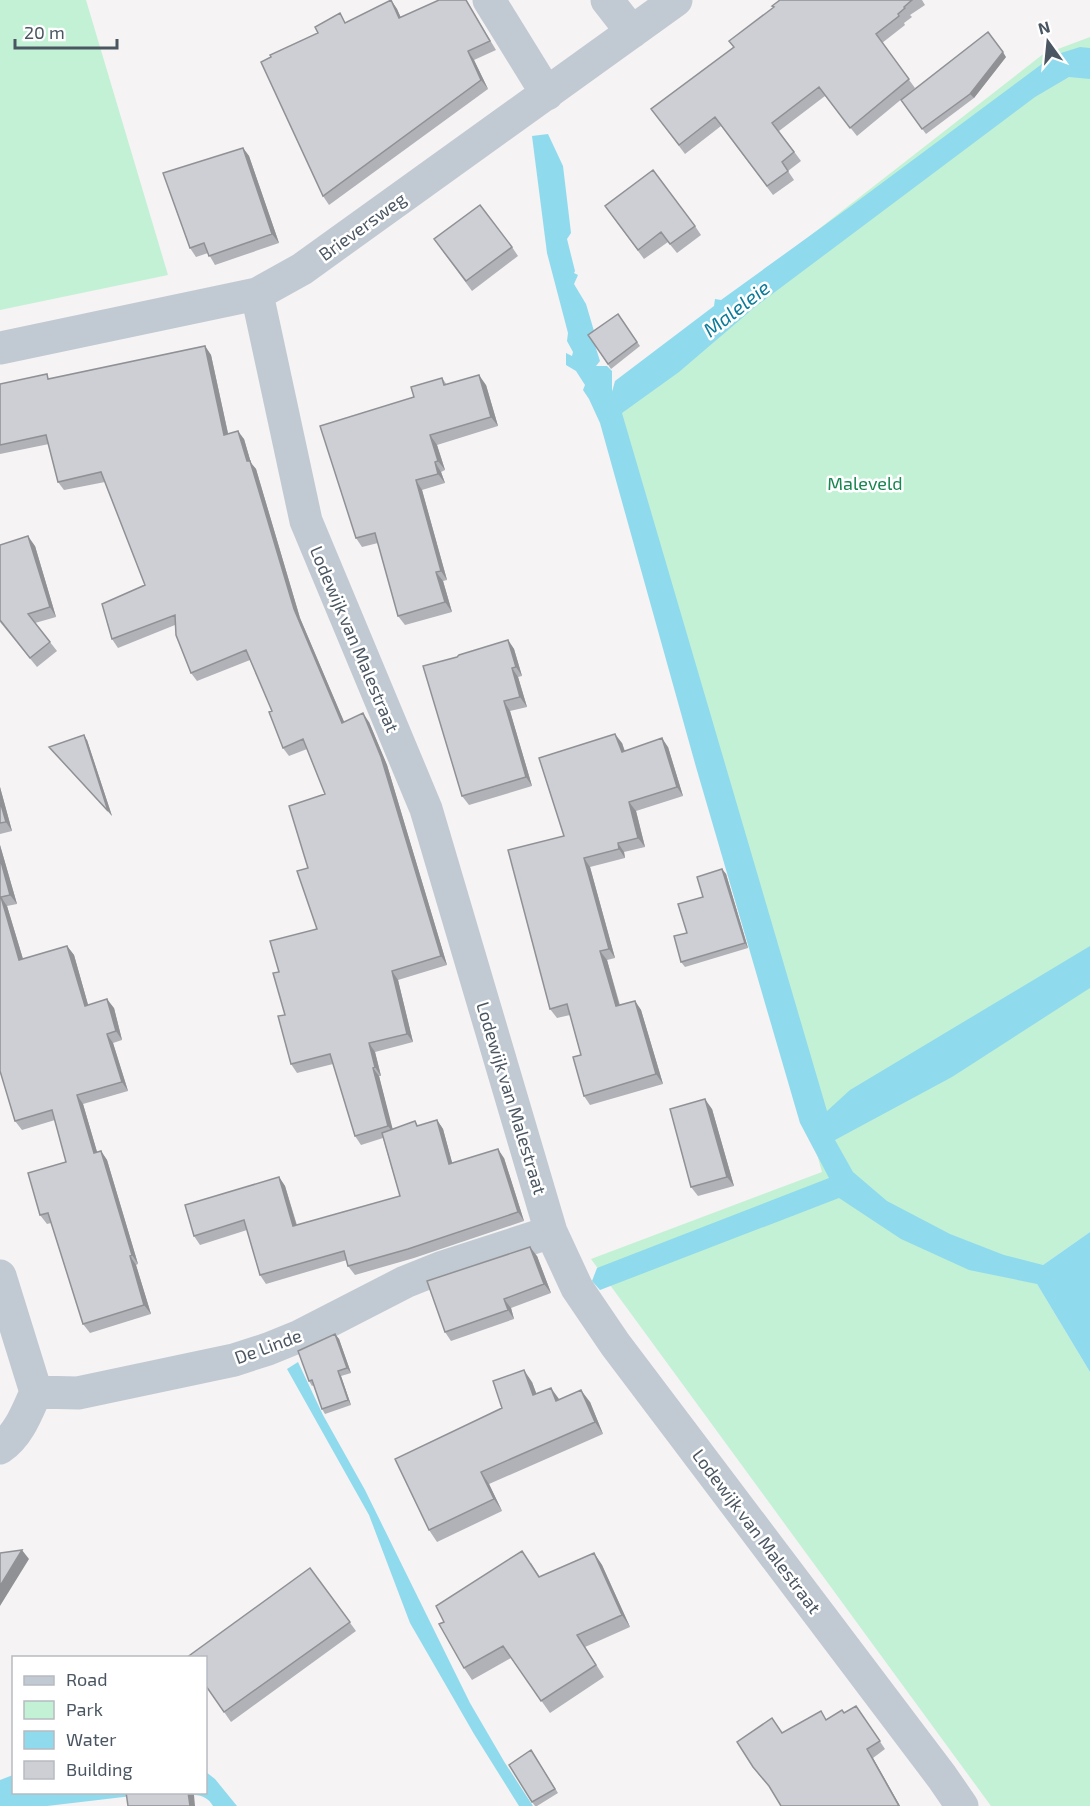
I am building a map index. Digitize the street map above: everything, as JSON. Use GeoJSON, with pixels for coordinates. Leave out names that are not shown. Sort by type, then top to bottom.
{"type":"FeatureCollection","features":[{"type":"Feature","properties":{"kind":"street"},"geometry":{"type":"LineString","coordinates":[[489,0],[547,94]]}},
{"type":"Feature","properties":{"kind":"street"},"geometry":{"type":"LineString","coordinates":[[607,0],[632,32]]}},
{"type":"Feature","properties":{"kind":"street","name":"Brieversweg"},"geometry":{"type":"LineString","coordinates":[[0,348],[257,294],[302,269],[676,0]]}},
{"type":"Feature","properties":{"kind":"street","name":"Lodewijk van Malestraat"},"geometry":{"type":"LineString","coordinates":[[257,294],[306,522],[426,809],[551,1232],[577,1288],[615,1344],[962,1806]]}},
{"type":"Feature","properties":{"kind":"street","name":"De Linde"},"geometry":{"type":"LineString","coordinates":[[36,1392],[78,1393],[234,1360],[300,1336],[414,1278],[551,1232]]}},
{"type":"Feature","properties":{"kind":"street"},"geometry":{"type":"LineString","coordinates":[[0,1276],[36,1392],[21,1424],[8,1443],[0,1448]]}},
{"type":"Feature","properties":{"kind":"green space"},"geometry":{"type":"Polygon","coordinates":[[[0,0],[86,0],[168,275],[0,310],[0,0]]]}},
{"type":"Feature","properties":{"kind":"green space","name":"Maleveld"},"geometry":{"type":"Polygon","coordinates":[[[1090,37],[1090,1232],[1043,1265],[1037,1284],[1090,1372],[1090,1806],[991,1806],[591,1259],[822,1172],[606,395],[1042,55],[1090,37]]]}},
{"type":"Feature","properties":{"kind":"water","name":"Maleleie"},"geometry":{"type":"Polygon","coordinates":[[[1080,47],[1090,48],[1090,79],[1069,77],[1035,97],[755,307],[679,372],[622,413],[827,1111],[850,1090],[1090,946],[1090,988],[952,1077],[835,1140],[853,1172],[887,1201],[950,1234],[1004,1255],[1043,1265],[1090,1232],[1090,1372],[1037,1284],[969,1270],[901,1239],[839,1198],[600,1290],[592,1281],[597,1268],[829,1178],[800,1123],[696,767],[600,423],[583,390],[585,385],[576,371],[566,365],[566,353],[572,356],[573,352],[567,341],[568,333],[547,253],[532,136],[548,134],[563,166],[571,233],[567,239],[574,273],[578,275],[574,284],[586,304],[594,331],[593,339],[600,361],[596,366],[607,366],[612,371],[612,392],[615,381],[714,306],[715,299],[721,300],[1058,52],[1080,47]]]}},
{"type":"Feature","properties":{"kind":"water"},"geometry":{"type":"Polygon","coordinates":[[[298,1362],[323,1415],[365,1490],[470,1703],[533,1806],[519,1806],[474,1734],[410,1623],[369,1515],[287,1369],[298,1362]]]}},
{"type":"Feature","properties":{"kind":"water"},"geometry":{"type":"Polygon","coordinates":[[[207,1773],[237,1806],[213,1806],[205,1798],[194,1795],[133,1799],[132,1796],[47,1806],[0,1806],[0,1780],[12,1775],[12,1794],[207,1794],[207,1773]]]}},
{"type":"Feature","properties":{"kind":"building"},"geometry":{"type":"Polygon","coordinates":[[[391,0],[399,18],[439,0],[466,0],[490,41],[468,51],[481,80],[323,196],[261,62],[271,57],[270,55],[318,33],[315,27],[340,13],[345,23],[391,0]]]}},
{"type":"Feature","properties":{"kind":"building"},"geometry":{"type":"Polygon","coordinates":[[[780,0],[912,0],[898,14],[899,16],[876,34],[909,79],[850,128],[819,87],[772,123],[794,152],[782,162],[788,171],[767,186],[715,117],[679,145],[651,109],[734,47],[729,41],[780,0]]]}},
{"type":"Feature","properties":{"kind":"building"},"geometry":{"type":"Polygon","coordinates":[[[988,32],[1003,52],[970,94],[922,129],[901,100],[988,32]]]}},
{"type":"Feature","properties":{"kind":"building"},"geometry":{"type":"Polygon","coordinates":[[[243,148],[272,234],[209,256],[204,243],[190,248],[163,173],[243,148]]]}},
{"type":"Feature","properties":{"kind":"building"},"geometry":{"type":"Polygon","coordinates":[[[653,170],[695,226],[670,244],[661,232],[638,250],[605,206],[653,170]]]}},
{"type":"Feature","properties":{"kind":"building"},"geometry":{"type":"Polygon","coordinates":[[[480,205],[512,247],[466,281],[434,239],[480,205]]]}},
{"type":"Feature","properties":{"kind":"building"},"geometry":{"type":"Polygon","coordinates":[[[618,314],[637,342],[608,364],[588,335],[618,314]]]}},
{"type":"Feature","properties":{"kind":"building"},"geometry":{"type":"Polygon","coordinates":[[[205,346],[224,435],[238,431],[247,461],[250,461],[294,609],[342,723],[363,713],[381,757],[441,956],[392,971],[407,1034],[369,1043],[388,1126],[355,1136],[330,1054],[291,1064],[278,1016],[285,1015],[273,973],[279,972],[270,941],[317,929],[297,871],[308,868],[289,806],[325,794],[303,739],[283,748],[269,712],[272,711],[246,650],[191,673],[176,635],[175,615],[112,639],[102,604],[145,585],[101,472],[58,482],[46,435],[0,445],[0,384],[47,374],[48,379],[205,346]]]}},
{"type":"Feature","properties":{"kind":"building"},"geometry":{"type":"Polygon","coordinates":[[[479,375],[491,417],[430,435],[438,461],[435,462],[438,474],[416,480],[441,571],[436,572],[445,602],[398,616],[375,533],[356,538],[320,426],[414,397],[411,387],[442,378],[444,385],[479,375]]]}},
{"type":"Feature","properties":{"kind":"building"},"geometry":{"type":"Polygon","coordinates":[[[28,536],[50,607],[28,614],[50,642],[30,658],[0,620],[0,545],[28,536]]]}},
{"type":"Feature","properties":{"kind":"building"},"geometry":{"type":"Polygon","coordinates":[[[508,640],[516,667],[512,668],[520,697],[504,701],[526,777],[462,796],[423,666],[508,640]]]}},
{"type":"Feature","properties":{"kind":"building"},"geometry":{"type":"Polygon","coordinates":[[[615,734],[622,752],[662,738],[677,787],[629,802],[638,838],[618,843],[619,849],[584,858],[609,949],[600,951],[616,1006],[635,1001],[656,1074],[584,1096],[573,1057],[581,1055],[567,1004],[550,1009],[508,850],[564,836],[539,758],[615,734]]]}},
{"type":"Feature","properties":{"kind":"building"},"geometry":{"type":"Polygon","coordinates":[[[84,735],[108,811],[49,747],[84,735]]]}},
{"type":"Feature","properties":{"kind":"building"},"geometry":{"type":"Polygon","coordinates":[[[0,801],[6,822],[0,823],[0,801]]]}},
{"type":"Feature","properties":{"kind":"building"},"geometry":{"type":"Polygon","coordinates":[[[0,858],[10,895],[1,897],[19,960],[67,946],[85,1006],[107,999],[116,1031],[107,1034],[122,1082],[77,1095],[94,1153],[101,1151],[132,1255],[130,1256],[144,1305],[83,1324],[48,1213],[40,1215],[28,1173],[66,1162],[52,1110],[15,1121],[0,1071],[0,858]]]}},
{"type":"Feature","properties":{"kind":"building"},"geometry":{"type":"Polygon","coordinates":[[[722,869],[745,943],[681,962],[674,936],[687,933],[678,904],[703,897],[697,877],[722,869]]]}},
{"type":"Feature","properties":{"kind":"building"},"geometry":{"type":"Polygon","coordinates":[[[705,1099],[727,1177],[691,1187],[670,1109],[705,1099]]]}},
{"type":"Feature","properties":{"kind":"building"},"geometry":{"type":"Polygon","coordinates":[[[437,1120],[449,1164],[498,1149],[518,1212],[408,1249],[348,1266],[344,1251],[260,1275],[244,1220],[194,1236],[185,1205],[279,1177],[293,1226],[400,1196],[382,1133],[415,1121],[417,1126],[437,1120]]]}},
{"type":"Feature","properties":{"kind":"building"},"geometry":{"type":"Polygon","coordinates":[[[530,1247],[544,1284],[504,1299],[508,1310],[445,1332],[427,1281],[530,1247]]]}},
{"type":"Feature","properties":{"kind":"building"},"geometry":{"type":"Polygon","coordinates":[[[335,1334],[347,1368],[338,1371],[348,1400],[322,1409],[312,1380],[309,1381],[298,1351],[335,1334]]]}},
{"type":"Feature","properties":{"kind":"building"},"geometry":{"type":"Polygon","coordinates":[[[524,1370],[533,1395],[551,1388],[556,1401],[581,1390],[595,1422],[481,1472],[494,1499],[429,1530],[395,1459],[502,1408],[493,1381],[524,1370]]]}},
{"type":"Feature","properties":{"kind":"building"},"geometry":{"type":"Polygon","coordinates":[[[22,1550],[0,1586],[0,1553],[22,1550]]]}},
{"type":"Feature","properties":{"kind":"building"},"geometry":{"type":"Polygon","coordinates":[[[522,1551],[539,1577],[594,1553],[622,1615],[577,1635],[596,1665],[541,1701],[503,1646],[464,1668],[439,1624],[444,1622],[436,1606],[522,1551]]]}},
{"type":"Feature","properties":{"kind":"building"},"geometry":{"type":"Polygon","coordinates":[[[310,1568],[350,1622],[224,1712],[207,1687],[207,1656],[189,1656],[310,1568]]]}},
{"type":"Feature","properties":{"kind":"building"},"geometry":{"type":"Polygon","coordinates":[[[856,1706],[880,1741],[867,1749],[899,1806],[781,1806],[737,1742],[772,1718],[782,1733],[821,1711],[826,1720],[842,1710],[844,1713],[856,1706]]]}},
{"type":"Feature","properties":{"kind":"building"},"geometry":{"type":"Polygon","coordinates":[[[531,1750],[555,1789],[532,1802],[509,1765],[531,1750]]]}},
{"type":"Feature","properties":{"kind":"building"},"geometry":{"type":"Polygon","coordinates":[[[126,1794],[188,1794],[190,1806],[128,1806],[126,1794]]]}}]}
